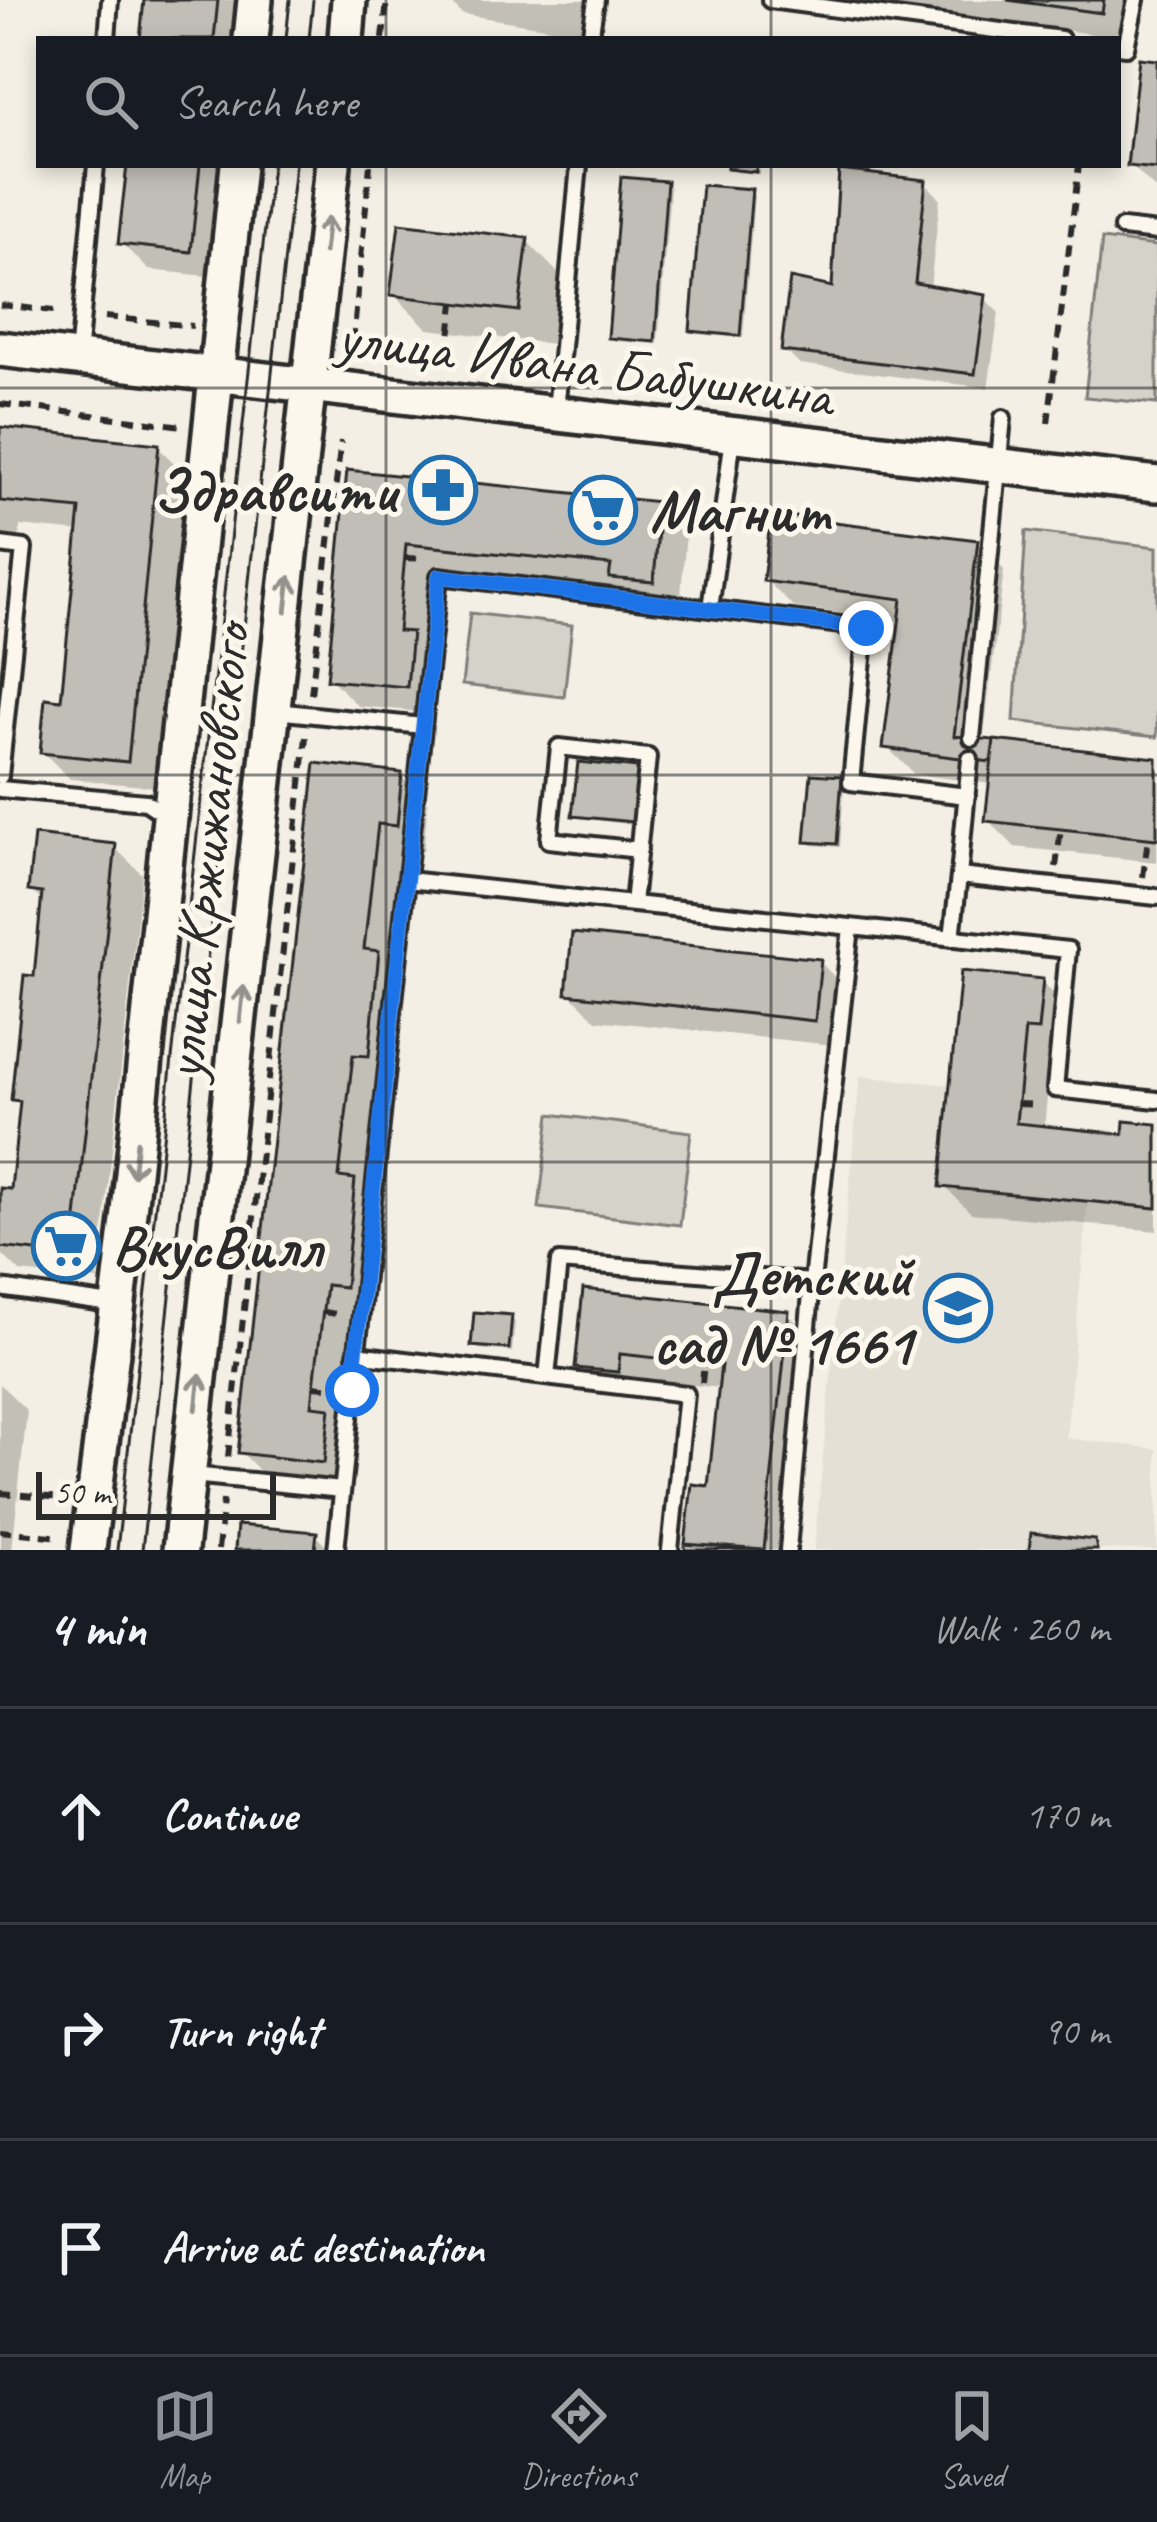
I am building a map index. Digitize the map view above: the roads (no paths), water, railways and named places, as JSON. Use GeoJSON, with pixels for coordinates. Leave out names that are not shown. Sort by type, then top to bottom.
{"type":"FeatureCollection","features":[{"type":"Feature","properties":{"kind":"street"},"geometry":{"type":"LineString","coordinates":[[251,36],[255,0]]}},
{"type":"Feature","properties":{"kind":"street"},"geometry":{"type":"LineString","coordinates":[[346,36],[350,0]]}},
{"type":"Feature","properties":{"kind":"street","name":"улица Кржижановского"},"geometry":{"type":"LineString","coordinates":[[79,1544],[118,1304],[238,168]]}},
{"type":"Feature","properties":{"kind":"street","name":"улица Кржижановского"},"geometry":{"type":"LineString","coordinates":[[180,1550],[292,712],[310,388],[333,168]]}},
{"type":"Feature","properties":{"kind":"street","name":"улица Ивана Бабушкина"},"geometry":{"type":"LineString","coordinates":[[0,349],[1157,484]]}},
{"type":"Feature","properties":{"kind":"lane"},"geometry":{"type":"LineString","coordinates":[[106,36],[110,0]]}},
{"type":"Feature","properties":{"kind":"lane"},"geometry":{"type":"LineString","coordinates":[[590,36],[596,0]]}},
{"type":"Feature","properties":{"kind":"lane"},"geometry":{"type":"LineString","coordinates":[[770,0],[1039,36]]}},
{"type":"Feature","properties":{"kind":"lane"},"geometry":{"type":"LineString","coordinates":[[1121,46],[1126,47],[1136,0]]}},
{"type":"Feature","properties":{"kind":"lane"},"geometry":{"type":"LineString","coordinates":[[78,358],[95,168]]}},
{"type":"Feature","properties":{"kind":"lane"},"geometry":{"type":"LineString","coordinates":[[556,416],[579,168]]}},
{"type":"Feature","properties":{"kind":"lane"},"geometry":{"type":"LineString","coordinates":[[1122,228],[1157,232]]}},
{"type":"Feature","properties":{"kind":"lane"},"geometry":{"type":"LineString","coordinates":[[972,738],[1003,418]]}},
{"type":"Feature","properties":{"kind":"lane"},"geometry":{"type":"LineString","coordinates":[[710,609],[733,437]]}},
{"type":"Feature","properties":{"kind":"lane"},"geometry":{"type":"LineString","coordinates":[[0,545],[24,548],[0,776]]}},
{"type":"Feature","properties":{"kind":"lane"},"geometry":{"type":"LineString","coordinates":[[336,1550],[439,576],[866,628],[850,782],[967,796]]}},
{"type":"Feature","properties":{"kind":"lane"},"geometry":{"type":"LineString","coordinates":[[292,712],[423,726]]}},
{"type":"Feature","properties":{"kind":"lane"},"geometry":{"type":"LineString","coordinates":[[633,904],[639,850],[648,757],[559,748],[549,840],[639,850]]}},
{"type":"Feature","properties":{"kind":"lane"},"geometry":{"type":"LineString","coordinates":[[952,938],[970,759]]}},
{"type":"Feature","properties":{"kind":"lane"},"geometry":{"type":"LineString","coordinates":[[0,790],[146,802],[170,818]]}},
{"type":"Feature","properties":{"kind":"lane"},"geometry":{"type":"LineString","coordinates":[[959,876],[1149,896]]}},
{"type":"Feature","properties":{"kind":"lane"},"geometry":{"type":"LineString","coordinates":[[407,880],[1068,950],[1055,1088],[1157,1100]]}},
{"type":"Feature","properties":{"kind":"lane"},"geometry":{"type":"LineString","coordinates":[[788,1550],[851,927]]}},
{"type":"Feature","properties":{"kind":"lane"},"geometry":{"type":"LineString","coordinates":[[547,1377],[560,1262],[812,1282]]}},
{"type":"Feature","properties":{"kind":"lane"},"geometry":{"type":"LineString","coordinates":[[0,1288],[118,1304]]}},
{"type":"Feature","properties":{"kind":"lane"},"geometry":{"type":"LineString","coordinates":[[356,1354],[686,1394],[670,1550]]}},
{"type":"Feature","properties":{"kind":"lane"},"geometry":{"type":"LineString","coordinates":[[189,1474],[342,1490]]}},
{"type":"Feature","properties":{"kind":"tram line"},"geometry":{"type":"LineString","coordinates":[[286,36],[290,0]]}},
{"type":"Feature","properties":{"kind":"tram line"},"geometry":{"type":"LineString","coordinates":[[309,36],[313,0]]}},
{"type":"Feature","properties":{"kind":"tram line"},"geometry":{"type":"LineString","coordinates":[[117,1550],[272,168]]}},
{"type":"Feature","properties":{"kind":"tram line"},"geometry":{"type":"LineString","coordinates":[[142,1550],[295,168]]}},
{"type":"Feature","properties":{"kind":"place","name":"Здравсити"},"geometry":{"type":"Point","coordinates":[443,490]}},
{"type":"Feature","properties":{"kind":"place","name":"Магнит"},"geometry":{"type":"Point","coordinates":[603,510]}},
{"type":"Feature","properties":{"kind":"place","name":"ВкусВилл"},"geometry":{"type":"Point","coordinates":[66,1246]}},
{"type":"Feature","properties":{"kind":"place","name":"Детский сад № 1661"},"geometry":{"type":"Point","coordinates":[958,1308]}}]}
